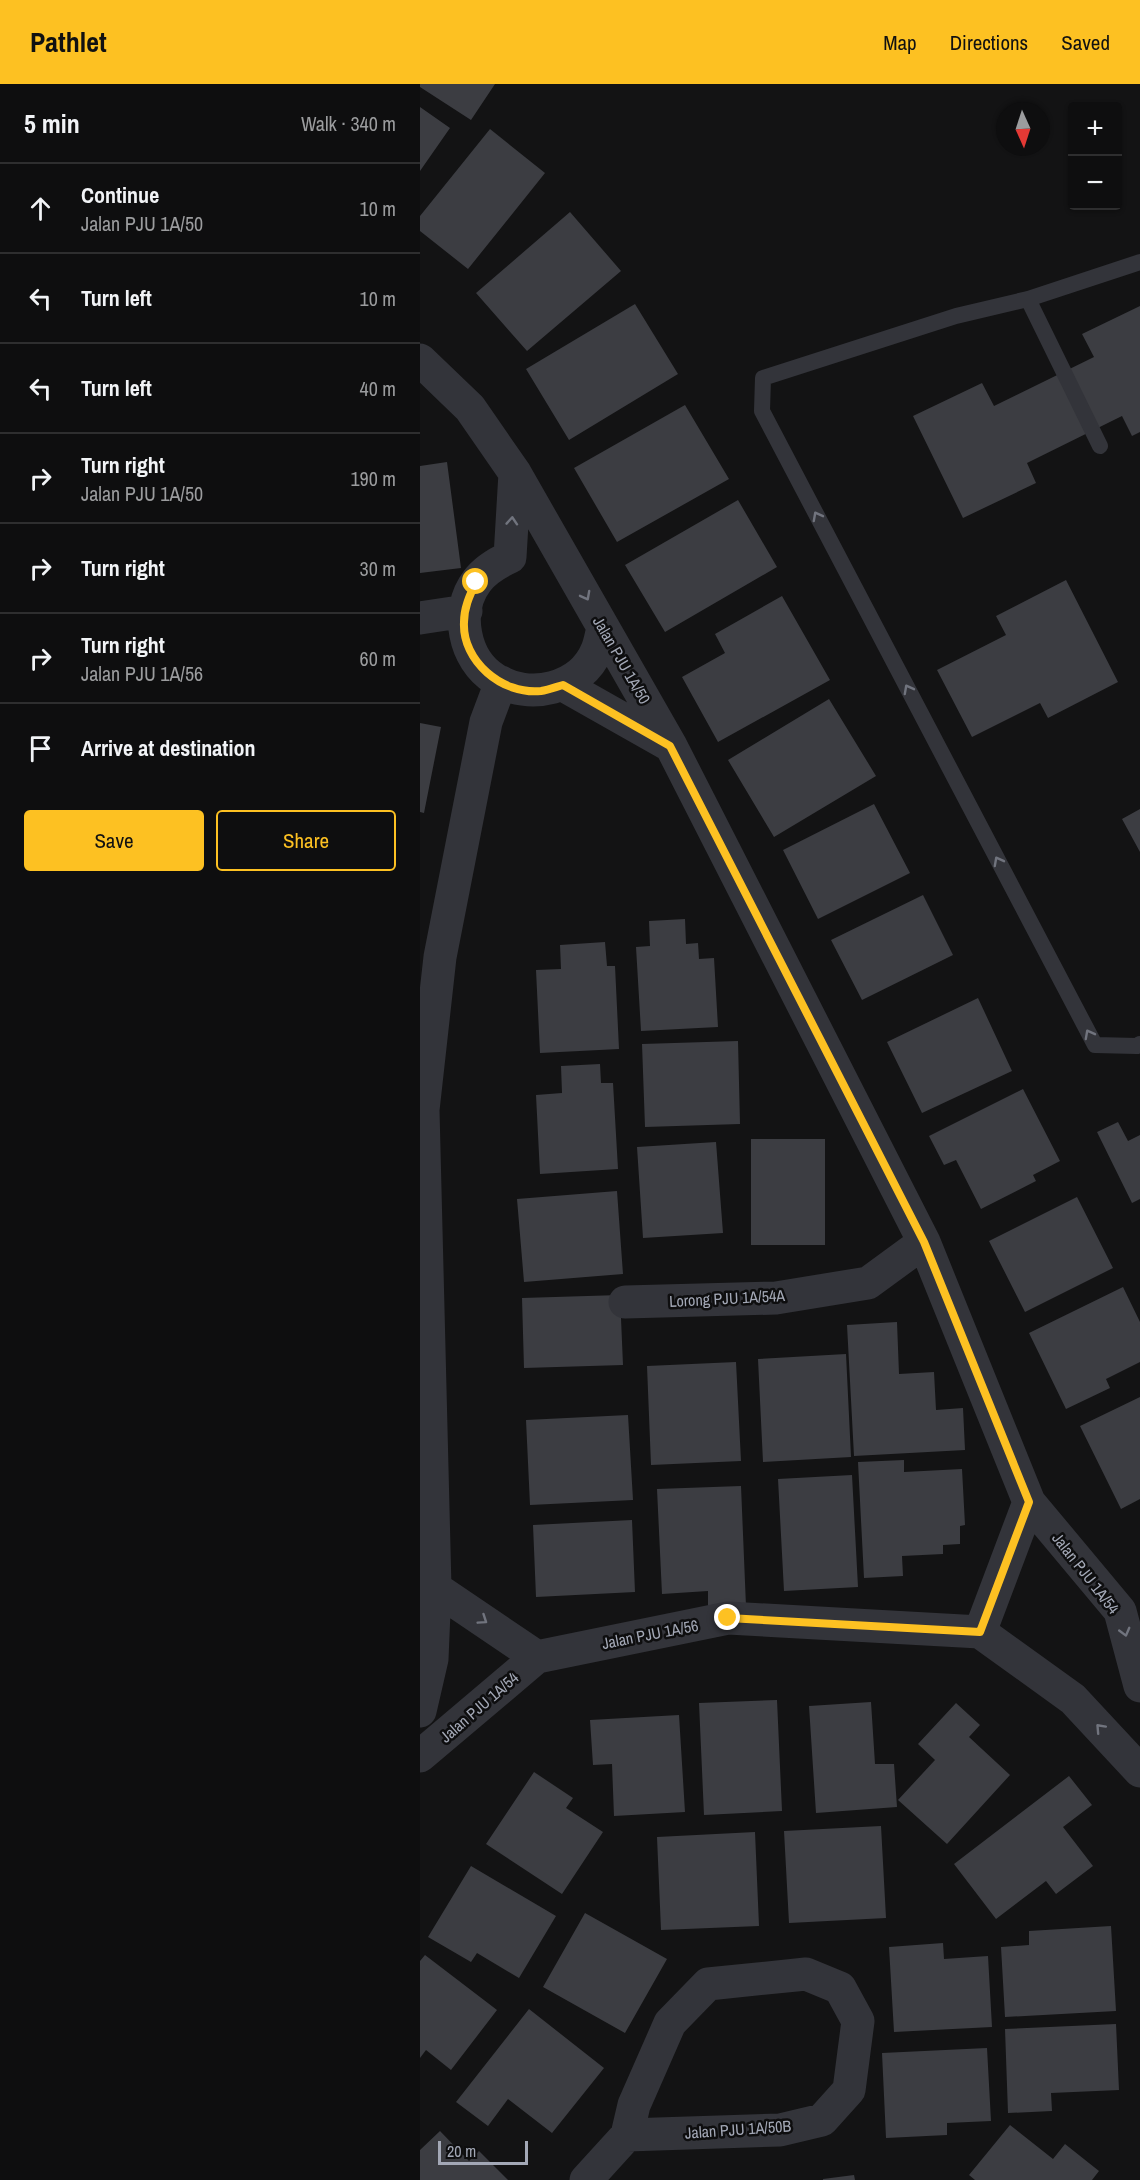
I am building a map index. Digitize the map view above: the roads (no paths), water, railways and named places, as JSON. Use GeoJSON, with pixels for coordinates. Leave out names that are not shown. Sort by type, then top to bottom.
{"type":"FeatureCollection","features":[{"type":"Feature","properties":{"kind":"street","name":"Jalan PJU 1A/50"},"geometry":{"type":"LineString","coordinates":[[420,360],[470,408],[515,473],[670,746],[924,1242],[1029,1502]]}},
{"type":"Feature","properties":{"kind":"street"},"geometry":{"type":"LineString","coordinates":[[510,557],[515,473]]}},
{"type":"Feature","properties":{"kind":"street"},"geometry":{"type":"LineString","coordinates":[[567,562],[553,555],[531,552],[510,557],[492,567],[476,582],[468,600],[464,623],[467,644],[489,672],[516,689],[540,691],[563,685],[583,670],[597,651],[603,628]]}},
{"type":"Feature","properties":{"kind":"street"},"geometry":{"type":"LineString","coordinates":[[420,618],[466,610]]}},
{"type":"Feature","properties":{"kind":"street"},"geometry":{"type":"LineString","coordinates":[[420,1711],[432,1659],[435,1588],[423,1110],[441,957],[486,722],[489,672]]}},
{"type":"Feature","properties":{"kind":"street"},"geometry":{"type":"LineString","coordinates":[[563,685],[670,746]]}},
{"type":"Feature","properties":{"kind":"street","name":"Lorong PJU 1A/54A"},"geometry":{"type":"LineString","coordinates":[[625,1302],[776,1298],[868,1282],[924,1242]]}},
{"type":"Feature","properties":{"kind":"street"},"geometry":{"type":"LineString","coordinates":[[1029,1502],[980,1632],[1073,1699],[1140,1771]]}},
{"type":"Feature","properties":{"kind":"street","name":"Jalan PJU 1A/54"},"geometry":{"type":"LineString","coordinates":[[1029,1502],[1120,1611],[1140,1686]]}},
{"type":"Feature","properties":{"kind":"street"},"geometry":{"type":"LineString","coordinates":[[435,1588],[537,1656]]}},
{"type":"Feature","properties":{"kind":"street","name":"Jalan PJU 1A/56"},"geometry":{"type":"LineString","coordinates":[[537,1656],[728,1618],[980,1632]]}},
{"type":"Feature","properties":{"kind":"street","name":"Jalan PJU 1A/54"},"geometry":{"type":"LineString","coordinates":[[420,1756],[537,1656]]}},
{"type":"Feature","properties":{"kind":"street","name":"Jalan PJU 1A/50B"},"geometry":{"type":"LineString","coordinates":[[586,2180],[627,2135],[634,2105],[670,2023],[708,1984],[806,1974],[840,1988],[858,2021],[849,2090],[822,2120],[780,2130],[627,2135]]}},
{"type":"Feature","properties":{"kind":"lane"},"geometry":{"type":"LineString","coordinates":[[1140,262],[1028,299],[956,316],[764,378],[762,411],[1095,1045],[1137,1046],[1140,1044]]}},
{"type":"Feature","properties":{"kind":"lane"},"geometry":{"type":"LineString","coordinates":[[1028,299],[1100,446]]}}]}
